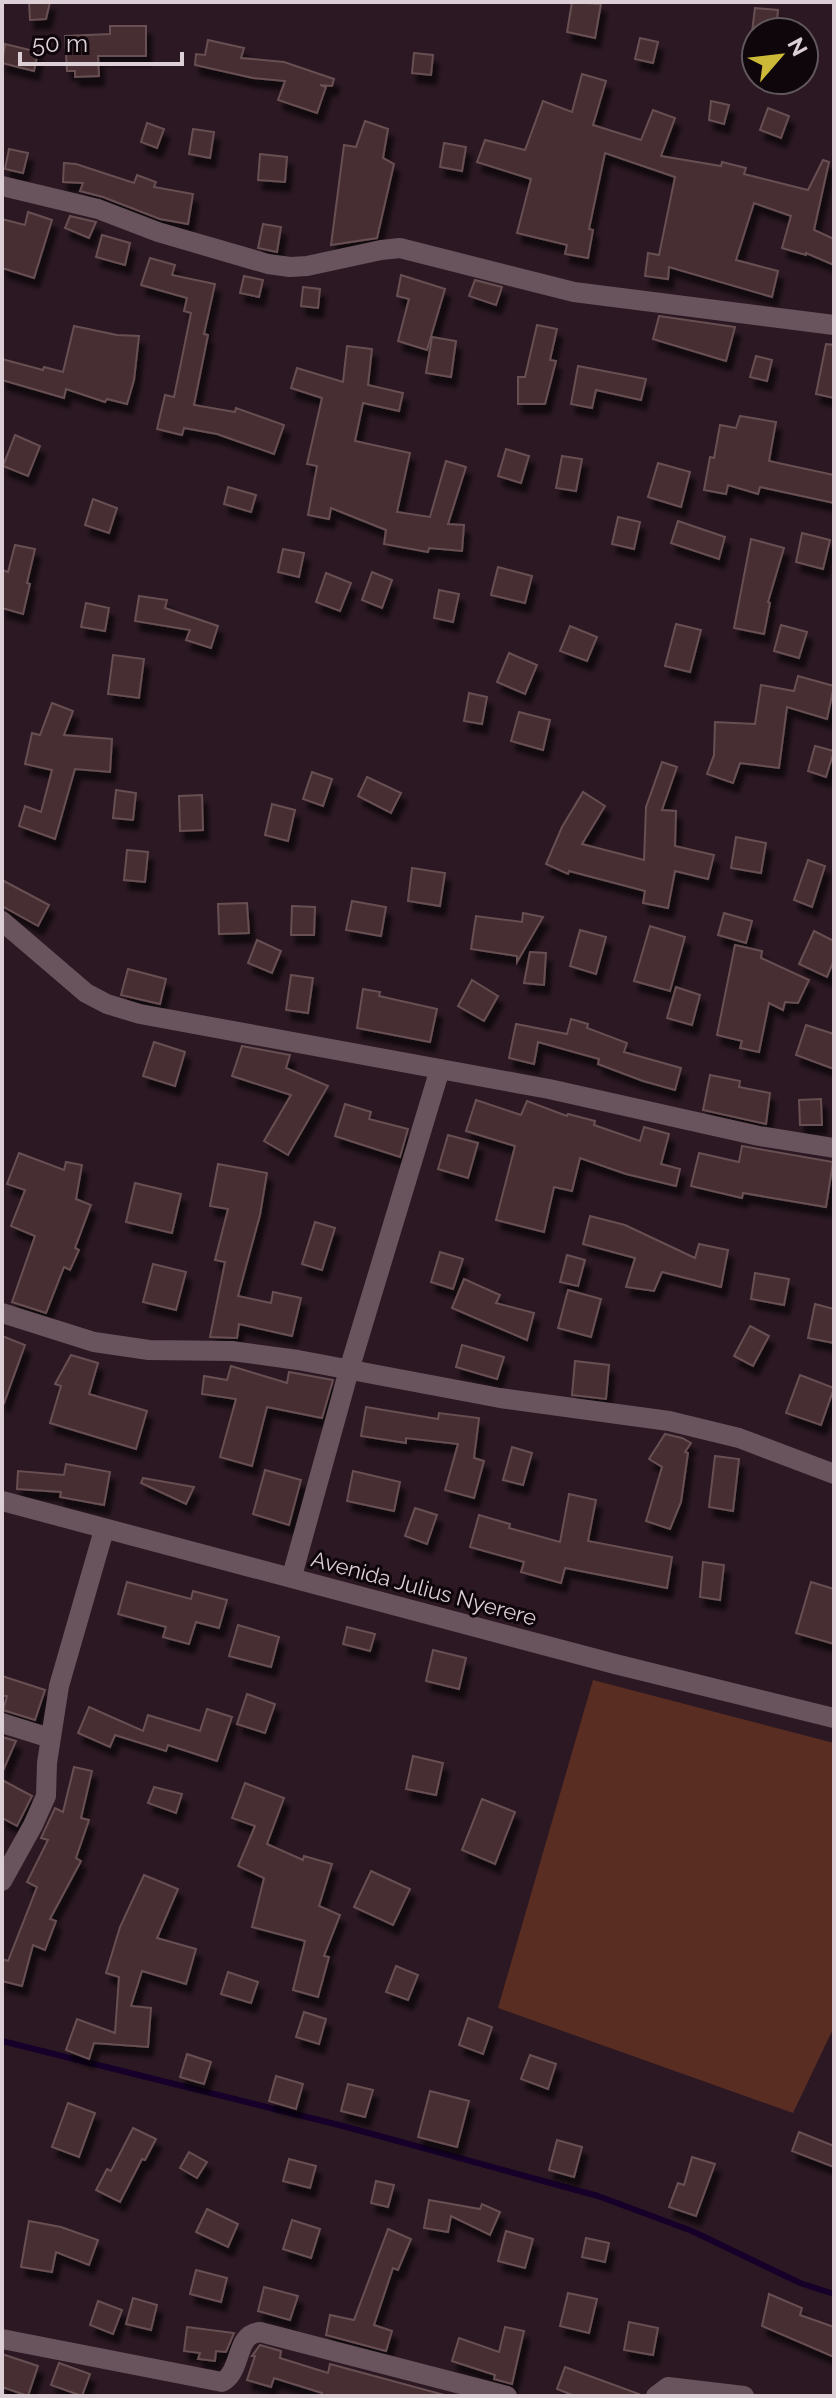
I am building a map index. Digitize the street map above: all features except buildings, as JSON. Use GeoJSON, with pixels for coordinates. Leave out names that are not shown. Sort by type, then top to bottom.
{"type":"FeatureCollection","features":[{"type":"Feature","properties":{"kind":"street"},"geometry":{"type":"LineString","coordinates":[[2,186],[98,209],[158,232],[268,264],[307,266],[400,248],[574,292],[834,325]]}},
{"type":"Feature","properties":{"kind":"street"},"geometry":{"type":"LineString","coordinates":[[2,921],[86,993],[107,1004],[140,1014],[549,1089],[759,1136],[834,1148]]}},
{"type":"Feature","properties":{"kind":"street"},"geometry":{"type":"LineString","coordinates":[[292,1576],[349,1370],[440,1069]]}},
{"type":"Feature","properties":{"kind":"street"},"geometry":{"type":"LineString","coordinates":[[2,1313],[94,1342],[149,1350],[232,1351],[500,1398],[669,1421],[739,1438],[834,1474]]}},
{"type":"Feature","properties":{"kind":"street","name":"Avenida Julius Nyerere"},"geometry":{"type":"LineString","coordinates":[[2,1501],[615,1664],[834,1718]]}},
{"type":"Feature","properties":{"kind":"street"},"geometry":{"type":"LineString","coordinates":[[2,1881],[46,1796],[50,1738],[59,1686],[104,1530]]}},
{"type":"Feature","properties":{"kind":"street"},"geometry":{"type":"LineString","coordinates":[[2,1723],[50,1738]]}},
{"type":"Feature","properties":{"kind":"street"},"geometry":{"type":"LineString","coordinates":[[2,2339],[222,2382],[232,2375],[244,2340],[252,2333],[260,2332],[507,2396]]}},
{"type":"Feature","properties":{"kind":"street"},"geometry":{"type":"LineString","coordinates":[[656,2396],[668,2387],[744,2396]]}},
{"type":"Feature","properties":{"kind":"shaded area"},"geometry":{"type":"Polygon","coordinates":[[[593,1680],[834,1743],[834,2027],[793,2113],[498,2008],[593,1680]]]}},
{"type":"Feature","properties":{"kind":"waterway"},"geometry":{"type":"LineString","coordinates":[[2,2041],[343,2126],[598,2196],[692,2231],[800,2283],[834,2294]]}}]}
